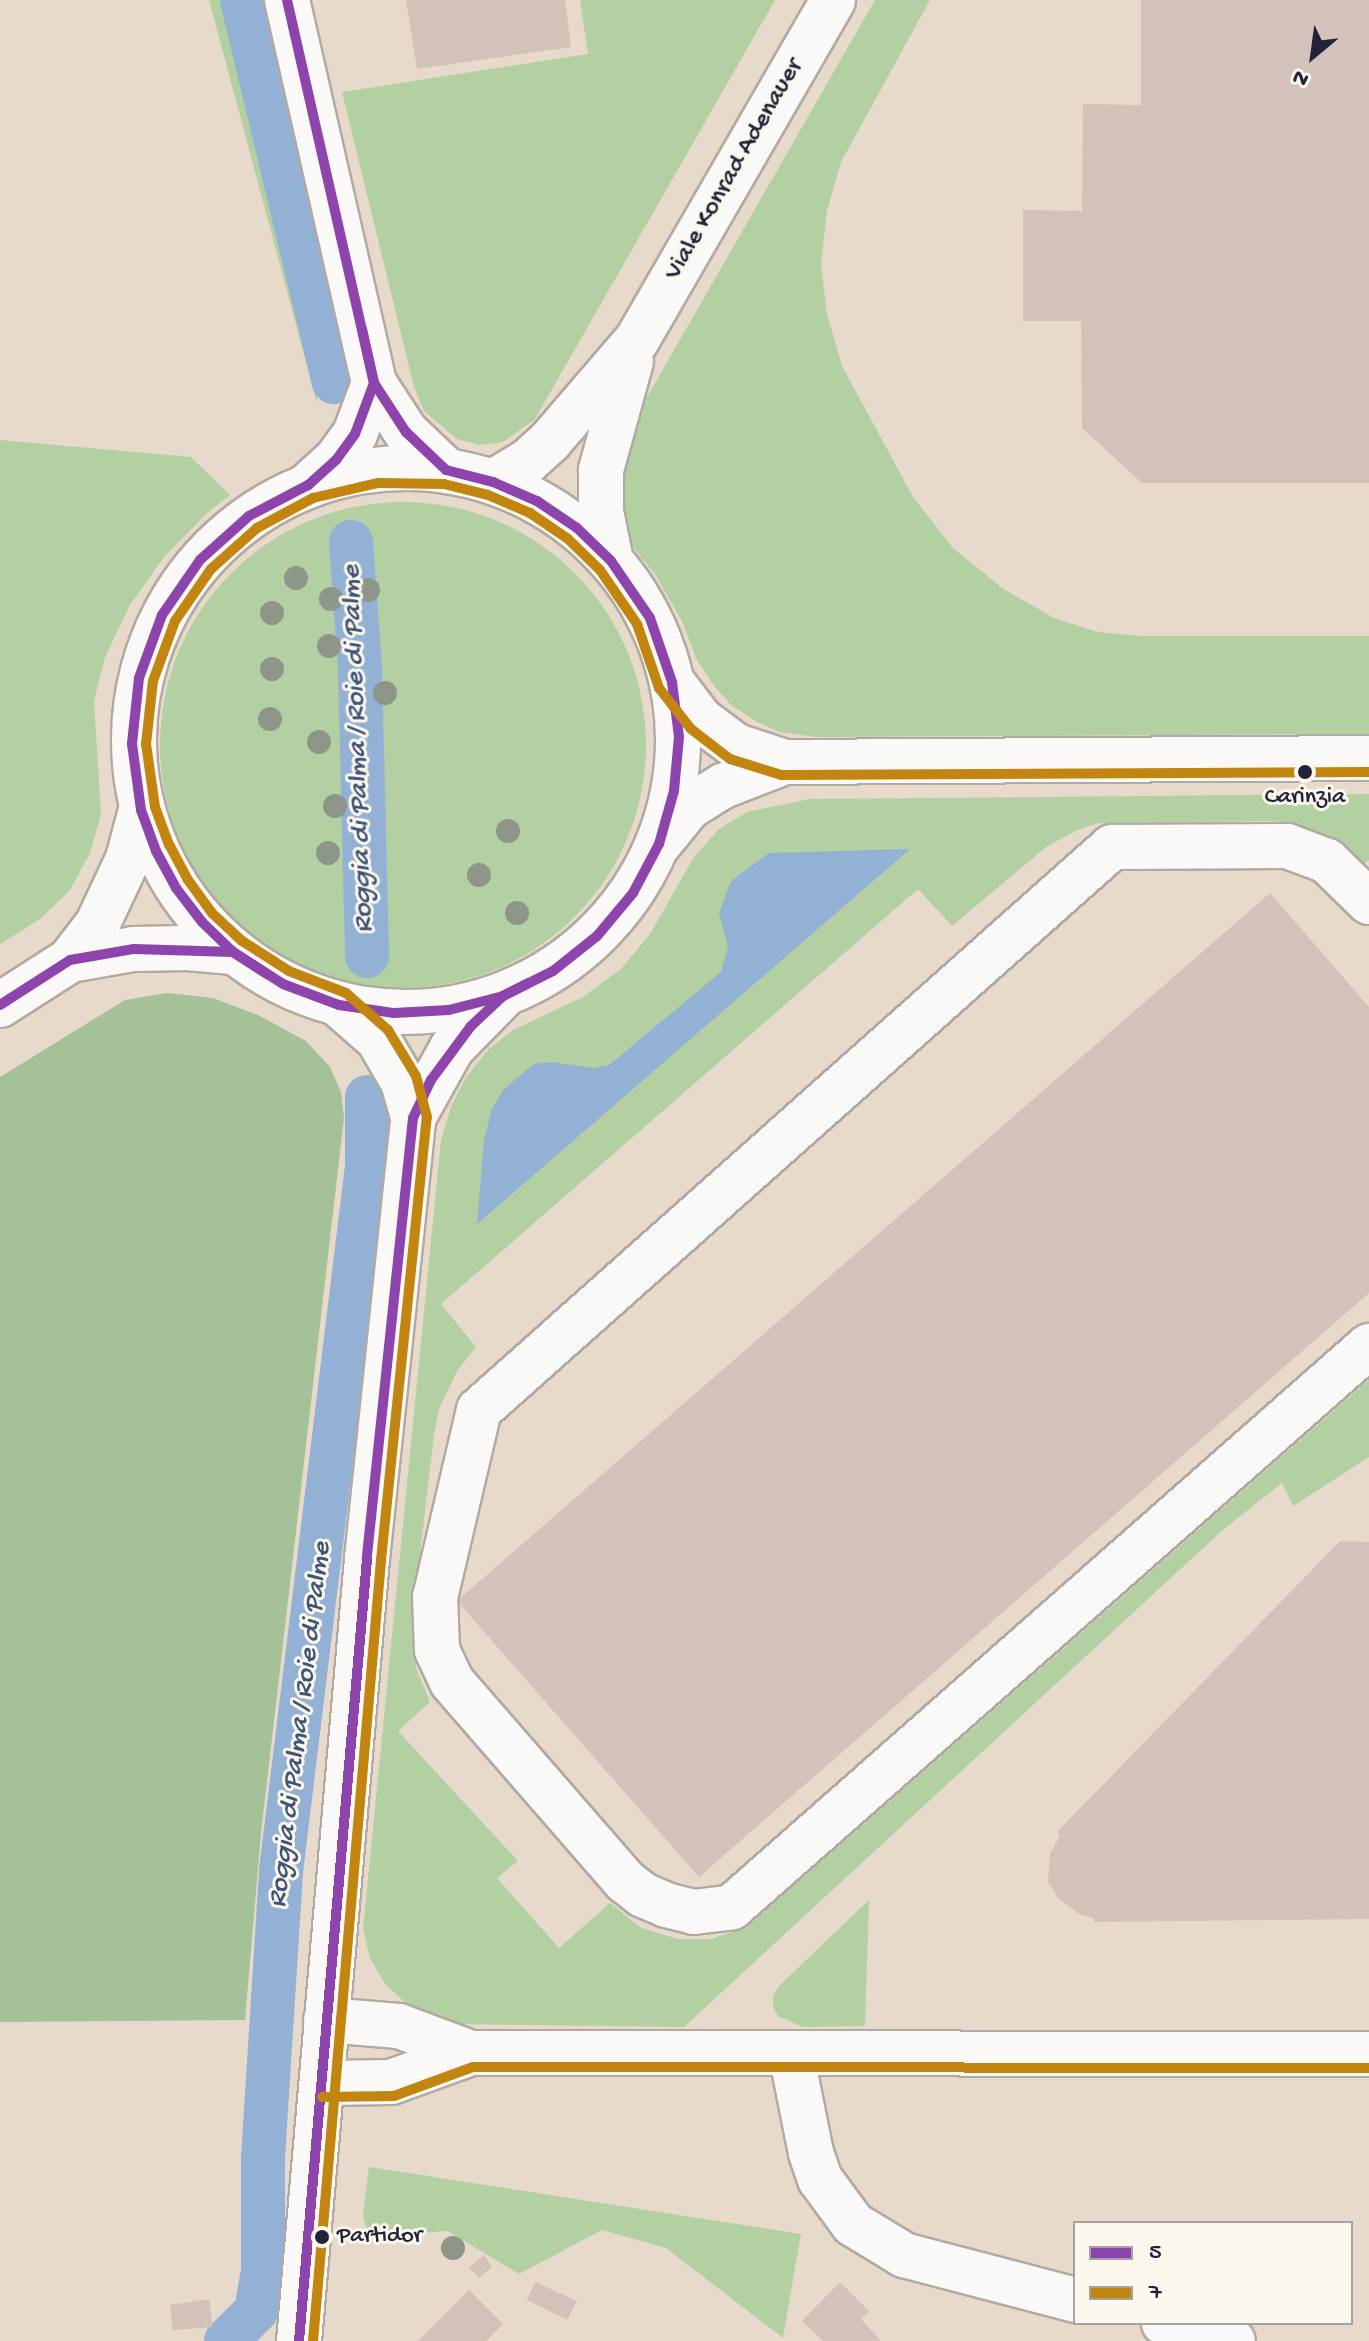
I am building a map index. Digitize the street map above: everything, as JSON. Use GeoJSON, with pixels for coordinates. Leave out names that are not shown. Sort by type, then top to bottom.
{"type":"FeatureCollection","features":[{"type":"Feature","properties":{"kind":"street"},"geometry":{"type":"LineString","coordinates":[[287,0],[374,383],[406,432],[446,470]]}},
{"type":"Feature","properties":{"kind":"street","name":"Viale Konrad Adenauer"},"geometry":{"type":"LineString","coordinates":[[493,482],[528,461],[550,441],[637,340],[833,0]]}},
{"type":"Feature","properties":{"kind":"street","name":"Viale Konrad Adenauer"},"geometry":{"type":"LineString","coordinates":[[611,561],[601,512],[601,470],[609,430],[637,340]]}},
{"type":"Feature","properties":{"kind":"street"},"geometry":{"type":"LineString","coordinates":[[374,383],[355,434],[336,460],[308,485],[249,516],[210,551],[162,615],[139,678],[133,730],[141,810],[156,851],[176,888],[202,922],[233,952],[283,984],[339,1005],[394,1013],[449,1010],[503,996],[553,971],[597,936],[633,893],[659,844],[689,807],[723,786],[785,762]]}},
{"type":"Feature","properties":{"kind":"street"},"geometry":{"type":"LineString","coordinates":[[308,485],[376,469],[446,470],[493,482],[537,501],[577,528],[611,561],[650,618],[672,682],[679,737],[674,791],[659,844]]}},
{"type":"Feature","properties":{"kind":"street"},"geometry":{"type":"LineString","coordinates":[[672,682],[701,720],[736,746],[785,762],[1369,758]]}},
{"type":"Feature","properties":{"kind":"street"},"geometry":{"type":"LineString","coordinates":[[0,1005],[70,960],[97,925],[114,890],[141,810]]}},
{"type":"Feature","properties":{"kind":"street"},"geometry":{"type":"LineString","coordinates":[[1369,902],[1327,861],[1287,846],[1112,847],[479,1410],[435,1597],[437,1650],[458,1689],[625,1881],[666,1905],[694,1912],[732,1907],[1369,1346]]}},
{"type":"Feature","properties":{"kind":"street"},"geometry":{"type":"LineString","coordinates":[[70,960],[134,949],[187,948],[233,952]]}},
{"type":"Feature","properties":{"kind":"street"},"geometry":{"type":"LineString","coordinates":[[413,1118],[452,1048],[503,996]]}},
{"type":"Feature","properties":{"kind":"street"},"geometry":{"type":"LineString","coordinates":[[299,2341],[367,1559],[413,1118],[403,1082],[378,1039],[339,1005]]}},
{"type":"Feature","properties":{"kind":"street"},"geometry":{"type":"LineString","coordinates":[[326,2020],[399,2026],[471,2053]]}},
{"type":"Feature","properties":{"kind":"street"},"geometry":{"type":"LineString","coordinates":[[322,2083],[391,2082],[471,2053],[1369,2054]]}},
{"type":"Feature","properties":{"kind":"street"},"geometry":{"type":"LineString","coordinates":[[791,2053],[811,2153],[820,2179],[853,2224],[904,2255],[1073,2299]]}},
{"type":"Feature","properties":{"kind":"street"},"geometry":{"type":"LineString","coordinates":[[1172,2325],[1233,2341]]}},
{"type":"Feature","properties":{"kind":"green space"},"geometry":{"type":"Polygon","coordinates":[[[209,0],[234,0],[320,362],[317,403],[209,0]]]}},
{"type":"Feature","properties":{"kind":"green space"},"geometry":{"type":"Polygon","coordinates":[[[580,0],[775,0],[535,419],[503,442],[480,445],[457,439],[424,411],[414,387],[342,92],[588,54],[580,0]]]}},
{"type":"Feature","properties":{"kind":"green space"},"geometry":{"type":"Polygon","coordinates":[[[875,0],[930,0],[841,162],[827,211],[821,264],[827,314],[842,366],[913,497],[953,548],[1002,588],[1054,618],[1098,632],[1140,636],[1369,636],[1369,734],[816,737],[780,732],[757,722],[731,705],[714,686],[697,660],[682,621],[656,576],[631,544],[622,516],[623,452],[635,418],[875,0]]]}},
{"type":"Feature","properties":{"kind":"green space"},"geometry":{"type":"Polygon","coordinates":[[[0,440],[191,457],[230,495],[206,514],[164,557],[130,605],[105,657],[94,701],[101,814],[90,853],[70,890],[40,919],[0,944],[0,440]]]}},
{"type":"Feature","properties":{"kind":"green space"},"geometry":{"type":"Polygon","coordinates":[[[403,502],[450,506],[496,520],[538,543],[575,573],[605,610],[628,652],[642,698],[646,745],[642,792],[628,838],[605,880],[575,917],[538,947],[496,970],[450,984],[403,988],[356,984],[310,970],[268,947],[231,917],[201,880],[178,838],[164,792],[160,745],[164,698],[178,652],[201,610],[231,573],[268,543],[310,520],[356,506],[403,502]]]}},
{"type":"Feature","properties":{"kind":"green space"},"geometry":{"type":"Polygon","coordinates":[[[1369,794],[1369,860],[1363,865],[1342,846],[1292,823],[1100,823],[1077,830],[1046,847],[952,926],[918,889],[441,1304],[476,1347],[457,1371],[439,1409],[434,1434],[413,1615],[416,1668],[430,1702],[398,1731],[518,1861],[497,1878],[559,1948],[610,1903],[641,1928],[678,1939],[711,1939],[747,1927],[1369,1380],[1369,1457],[1293,1506],[1282,1483],[1225,1528],[684,2027],[444,2024],[410,2007],[385,1984],[370,1958],[363,1929],[441,1140],[452,1104],[466,1077],[489,1049],[513,1030],[583,997],[621,969],[650,934],[694,857],[719,829],[747,812],[810,799],[1369,794]]]}},
{"type":"Feature","properties":{"kind":"green space"},"geometry":{"type":"Polygon","coordinates":[[[167,993],[213,998],[258,1015],[306,1041],[330,1067],[341,1092],[344,1118],[261,1833],[245,2020],[0,2022],[0,1077],[125,1000],[167,993]]]}},
{"type":"Feature","properties":{"kind":"green space"},"geometry":{"type":"Polygon","coordinates":[[[869,1900],[865,2026],[803,2027],[778,2016],[773,2007],[773,1996],[779,1986],[869,1900]]]}},
{"type":"Feature","properties":{"kind":"green space"},"geometry":{"type":"Polygon","coordinates":[[[369,2167],[801,2234],[783,2338],[666,2248],[602,2230],[519,2274],[448,2231],[368,2236],[363,2215],[369,2167]]]}},
{"type":"Feature","properties":{"kind":"water"},"geometry":{"type":"Polygon","coordinates":[[[910,849],[477,1224],[484,1140],[492,1109],[503,1090],[534,1064],[549,1062],[594,1068],[609,1065],[721,972],[728,947],[719,913],[731,881],[769,853],[910,849]]]}},
{"type":"Feature","properties":{"kind":"building"},"geometry":{"type":"Polygon","coordinates":[[[406,0],[565,0],[571,47],[417,69],[406,0]]]}},
{"type":"Feature","properties":{"kind":"building"},"geometry":{"type":"Polygon","coordinates":[[[1141,0],[1369,0],[1369,483],[1142,483],[1082,428],[1081,321],[1023,321],[1023,210],[1082,211],[1083,104],[1141,105],[1141,0]]]}},
{"type":"Feature","properties":{"kind":"building"},"geometry":{"type":"Polygon","coordinates":[[[1270,893],[1369,1007],[1369,1293],[699,1877],[457,1601],[1270,893]]]}},
{"type":"Feature","properties":{"kind":"building"},"geometry":{"type":"Polygon","coordinates":[[[1340,1541],[1369,1542],[1369,1919],[1094,1922],[1094,1918],[1079,1914],[1058,1898],[1048,1882],[1050,1854],[1060,1836],[1057,1832],[1340,1541]]]}},
{"type":"Feature","properties":{"kind":"building"},"geometry":{"type":"Polygon","coordinates":[[[484,2255],[492,2267],[479,2278],[469,2267],[484,2255]]]}},
{"type":"Feature","properties":{"kind":"building"},"geometry":{"type":"Polygon","coordinates":[[[535,2282],[577,2301],[567,2320],[527,2300],[535,2282]]]}},
{"type":"Feature","properties":{"kind":"building"},"geometry":{"type":"Polygon","coordinates":[[[840,2282],[869,2311],[861,2319],[881,2341],[823,2341],[802,2321],[840,2282]]]}},
{"type":"Feature","properties":{"kind":"building"},"geometry":{"type":"Polygon","coordinates":[[[469,2290],[503,2324],[486,2341],[418,2341],[469,2290]]]}},
{"type":"Feature","properties":{"kind":"building"},"geometry":{"type":"Polygon","coordinates":[[[209,2299],[213,2327],[173,2330],[170,2305],[209,2299]]]}},
{"type":"Feature","properties":{"kind":"waterway","name":"Roggia di Palma / Roie di Palme"},"geometry":{"type":"LineString","coordinates":[[242,0],[334,382]]}},
{"type":"Feature","properties":{"kind":"waterway","name":"Roggia di Palma / Roie di Palme"},"geometry":{"type":"LineString","coordinates":[[351,542],[360,668],[367,956]]}},
{"type":"Feature","properties":{"kind":"waterway","name":"Roggia di Palma / Roie di Palme"},"geometry":{"type":"LineString","coordinates":[[226,2341],[256,2311],[263,2272],[263,2158],[281,1871],[367,1167],[367,1097]]}},
{"type":"Feature","properties":{"kind":"transit line","name":"5"},"geometry":{"type":"LineString","coordinates":[[287,0],[374,383],[406,432],[446,470],[493,482],[537,501],[577,528],[611,561],[650,618],[672,682],[679,737],[674,791],[659,844],[633,893],[597,936],[553,971],[503,996],[471,1026],[431,1080],[413,1118],[367,1559],[299,2341]]}},
{"type":"Feature","properties":{"kind":"transit line","name":"5"},"geometry":{"type":"LineString","coordinates":[[362,329],[374,383],[355,434],[336,460],[308,485],[249,516],[200,560],[162,615],[139,678],[132,744],[141,810],[156,851],[176,888],[202,922],[233,952],[283,984],[339,1005],[394,1013],[449,1010],[503,996],[528,983]]}},
{"type":"Feature","properties":{"kind":"transit line","name":"7"},"geometry":{"type":"LineString","coordinates":[[313,2341],[381,1560],[427,1117],[416,1076],[388,1030],[346,993],[289,971],[242,941],[212,913],[188,880],[169,845],[155,807],[146,744],[153,681],[175,621],[211,569],[257,528],[313,498],[378,483],[444,484],[488,495],[530,513],[568,539],[600,570],[637,624],[659,688],[691,729],[730,759],[781,775],[1369,772]]}},
{"type":"Feature","properties":{"kind":"transit line","name":"5"},"geometry":{"type":"LineString","coordinates":[[0,1005],[70,960],[134,949],[233,952],[267,974]]}},
{"type":"Feature","properties":{"kind":"transit line","name":"7"},"geometry":{"type":"LineString","coordinates":[[322,2097],[394,2096],[473,2067],[1369,2068]]}},
{"type":"Feature","properties":{"kind":"place","name":"Carinzia"},"geometry":{"type":"Point","coordinates":[1305,772]}},
{"type":"Feature","properties":{"kind":"place","name":"Partidor"},"geometry":{"type":"Point","coordinates":[322,2237]}}]}
